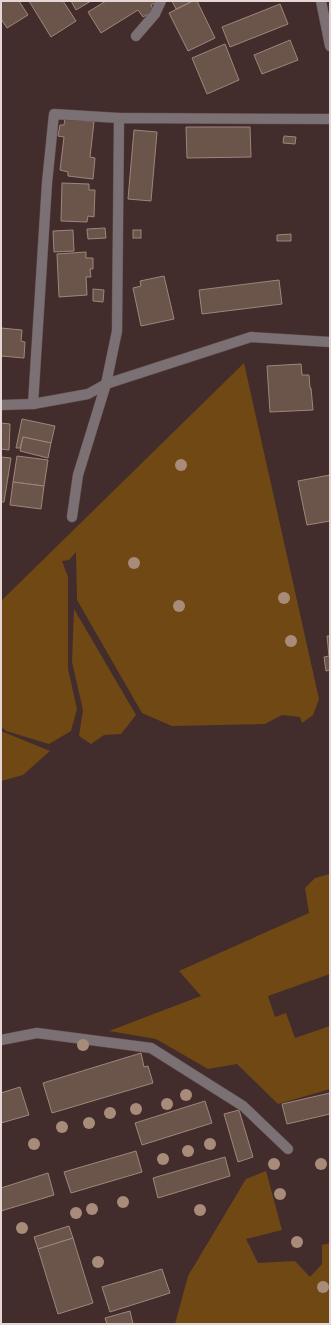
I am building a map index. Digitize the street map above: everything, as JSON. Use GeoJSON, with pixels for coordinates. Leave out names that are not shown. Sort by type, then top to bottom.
{"type":"FeatureCollection","features":[{"type":"Feature","properties":{"kind":"street"},"geometry":{"type":"LineString","coordinates":[[136,36],[155,14],[161,1]]}},
{"type":"Feature","properties":{"kind":"street"},"geometry":{"type":"LineString","coordinates":[[320,1],[330,46]]}},
{"type":"Feature","properties":{"kind":"street"},"geometry":{"type":"LineString","coordinates":[[34,404],[47,183],[54,114],[119,118],[330,119]]}},
{"type":"Feature","properties":{"kind":"street"},"geometry":{"type":"LineString","coordinates":[[72,517],[78,475],[106,384],[117,331],[119,118]]}},
{"type":"Feature","properties":{"kind":"street"},"geometry":{"type":"LineString","coordinates":[[1,405],[34,404],[88,394],[106,384],[251,338],[330,342]]}},
{"type":"Feature","properties":{"kind":"street"},"geometry":{"type":"LineString","coordinates":[[1,1040],[37,1033],[150,1048],[243,1106],[288,1149]]}},
{"type":"Feature","properties":{"kind":"shaded area"},"geometry":{"type":"Polygon","coordinates":[[[244,363],[319,699],[313,715],[302,723],[300,717],[282,715],[265,724],[172,726],[142,713],[77,600],[76,552],[69,560],[62,561],[68,577],[68,669],[77,709],[71,731],[49,744],[6,731],[1,727],[1,601],[244,363]]]}},
{"type":"Feature","properties":{"kind":"shaded area"},"geometry":{"type":"Polygon","coordinates":[[[74,609],[136,715],[121,734],[104,735],[91,744],[79,736],[83,710],[72,662],[74,609]]]}},
{"type":"Feature","properties":{"kind":"shaded area"},"geometry":{"type":"Polygon","coordinates":[[[1,731],[50,751],[23,775],[1,781],[1,731]]]}},
{"type":"Feature","properties":{"kind":"shaded area"},"geometry":{"type":"Polygon","coordinates":[[[330,874],[330,974],[268,996],[275,1017],[286,1013],[295,1038],[330,1026],[330,1089],[278,1104],[237,1064],[208,1069],[156,1039],[109,1031],[201,996],[179,971],[309,913],[305,888],[315,878],[330,874]]]}},
{"type":"Feature","properties":{"kind":"shaded area"},"geometry":{"type":"Polygon","coordinates":[[[266,1171],[282,1230],[246,1239],[258,1263],[295,1261],[310,1277],[322,1264],[322,1245],[330,1243],[330,1324],[175,1324],[188,1276],[246,1179],[266,1171]]]}},
{"type":"Feature","properties":{"kind":"building"},"geometry":{"type":"Polygon","coordinates":[[[1,1],[19,1],[28,15],[7,28],[1,19],[1,1]]]}},
{"type":"Feature","properties":{"kind":"building"},"geometry":{"type":"Polygon","coordinates":[[[29,1],[63,1],[76,21],[51,37],[29,1]]]}},
{"type":"Feature","properties":{"kind":"building"},"geometry":{"type":"Polygon","coordinates":[[[71,1],[91,1],[76,10],[71,1]]]}},
{"type":"Feature","properties":{"kind":"building"},"geometry":{"type":"Polygon","coordinates":[[[106,1],[158,1],[151,5],[154,11],[143,17],[138,10],[101,33],[88,12],[106,1]]]}},
{"type":"Feature","properties":{"kind":"building"},"geometry":{"type":"Polygon","coordinates":[[[172,1],[193,1],[176,9],[172,1]]]}},
{"type":"Feature","properties":{"kind":"building"},"geometry":{"type":"Polygon","coordinates":[[[193,1],[197,1],[215,38],[188,51],[169,13],[193,1]]]}},
{"type":"Feature","properties":{"kind":"building"},"geometry":{"type":"Polygon","coordinates":[[[280,4],[288,24],[230,47],[222,27],[280,4]]]}},
{"type":"Feature","properties":{"kind":"building"},"geometry":{"type":"Polygon","coordinates":[[[290,40],[298,60],[262,74],[254,55],[290,40]]]}},
{"type":"Feature","properties":{"kind":"building"},"geometry":{"type":"Polygon","coordinates":[[[225,44],[239,80],[207,94],[192,58],[225,44]]]}},
{"type":"Feature","properties":{"kind":"building"},"geometry":{"type":"Polygon","coordinates":[[[65,118],[94,122],[90,157],[95,158],[93,179],[68,176],[68,172],[60,170],[64,137],[58,136],[60,125],[64,125],[65,118]]]}},
{"type":"Feature","properties":{"kind":"building"},"geometry":{"type":"Polygon","coordinates":[[[186,127],[250,127],[251,157],[187,158],[186,127]]]}},
{"type":"Feature","properties":{"kind":"building"},"geometry":{"type":"Polygon","coordinates":[[[134,130],[157,132],[151,201],[128,199],[134,130]]]}},
{"type":"Feature","properties":{"kind":"building"},"geometry":{"type":"Polygon","coordinates":[[[284,136],[296,137],[295,144],[283,143],[284,136]]]}},
{"type":"Feature","properties":{"kind":"building"},"geometry":{"type":"Polygon","coordinates":[[[62,183],[89,184],[89,190],[95,190],[94,217],[88,216],[87,222],[61,221],[62,183]]]}},
{"type":"Feature","properties":{"kind":"building"},"geometry":{"type":"Polygon","coordinates":[[[105,228],[106,238],[88,239],[87,229],[105,228]]]}},
{"type":"Feature","properties":{"kind":"building"},"geometry":{"type":"Polygon","coordinates":[[[73,230],[74,251],[54,252],[53,231],[73,230]]]}},
{"type":"Feature","properties":{"kind":"building"},"geometry":{"type":"Polygon","coordinates":[[[133,230],[141,230],[141,238],[133,238],[133,230]]]}},
{"type":"Feature","properties":{"kind":"building"},"geometry":{"type":"Polygon","coordinates":[[[291,234],[291,241],[277,241],[277,235],[291,234]]]}},
{"type":"Feature","properties":{"kind":"building"},"geometry":{"type":"Polygon","coordinates":[[[86,252],[86,258],[93,258],[93,269],[90,269],[91,277],[86,277],[87,295],[59,297],[57,254],[86,252]]]}},
{"type":"Feature","properties":{"kind":"building"},"geometry":{"type":"Polygon","coordinates":[[[164,276],[174,319],[141,326],[133,288],[141,286],[140,281],[164,276]]]}},
{"type":"Feature","properties":{"kind":"building"},"geometry":{"type":"Polygon","coordinates":[[[279,280],[282,304],[202,314],[199,290],[279,280]]]}},
{"type":"Feature","properties":{"kind":"building"},"geometry":{"type":"Polygon","coordinates":[[[93,289],[104,290],[103,302],[93,301],[93,289]]]}},
{"type":"Feature","properties":{"kind":"building"},"geometry":{"type":"Polygon","coordinates":[[[1,328],[22,330],[21,341],[25,342],[24,358],[1,356],[1,328]]]}},
{"type":"Feature","properties":{"kind":"building"},"geometry":{"type":"Polygon","coordinates":[[[301,364],[302,375],[309,375],[313,410],[270,412],[267,366],[301,364]]]}},
{"type":"Feature","properties":{"kind":"building"},"geometry":{"type":"Polygon","coordinates":[[[22,419],[55,426],[51,443],[23,437],[20,448],[16,448],[22,419]]]}},
{"type":"Feature","properties":{"kind":"building"},"geometry":{"type":"Polygon","coordinates":[[[1,423],[10,424],[9,450],[1,449],[1,423]]]}},
{"type":"Feature","properties":{"kind":"building"},"geometry":{"type":"Polygon","coordinates":[[[23,437],[51,443],[48,458],[20,451],[23,437]]]}},
{"type":"Feature","properties":{"kind":"building"},"geometry":{"type":"Polygon","coordinates":[[[17,456],[48,460],[44,486],[13,482],[17,456]]]}},
{"type":"Feature","properties":{"kind":"building"},"geometry":{"type":"Polygon","coordinates":[[[1,457],[11,458],[4,502],[1,502],[1,457]]]}},
{"type":"Feature","properties":{"kind":"building"},"geometry":{"type":"Polygon","coordinates":[[[330,475],[330,521],[307,525],[298,481],[330,475]]]}},
{"type":"Feature","properties":{"kind":"building"},"geometry":{"type":"Polygon","coordinates":[[[13,482],[44,486],[41,509],[10,505],[13,482]]]}},
{"type":"Feature","properties":{"kind":"building"},"geometry":{"type":"Polygon","coordinates":[[[327,636],[330,636],[330,670],[326,671],[324,657],[329,656],[327,636]]]}},
{"type":"Feature","properties":{"kind":"building"},"geometry":{"type":"Polygon","coordinates":[[[141,1053],[144,1067],[148,1066],[153,1083],[52,1113],[43,1083],[141,1053]]]}},
{"type":"Feature","properties":{"kind":"building"},"geometry":{"type":"Polygon","coordinates":[[[20,1087],[29,1115],[1,1123],[1,1093],[20,1087]]]}},
{"type":"Feature","properties":{"kind":"building"},"geometry":{"type":"Polygon","coordinates":[[[330,1093],[330,1114],[287,1124],[282,1104],[330,1093]]]}},
{"type":"Feature","properties":{"kind":"building"},"geometry":{"type":"Polygon","coordinates":[[[205,1101],[212,1123],[142,1145],[135,1123],[205,1101]]]}},
{"type":"Feature","properties":{"kind":"building"},"geometry":{"type":"Polygon","coordinates":[[[239,1110],[253,1157],[238,1162],[224,1114],[239,1110]]]}},
{"type":"Feature","properties":{"kind":"building"},"geometry":{"type":"Polygon","coordinates":[[[136,1151],[142,1172],[71,1193],[64,1172],[136,1151]]]}},
{"type":"Feature","properties":{"kind":"building"},"geometry":{"type":"Polygon","coordinates":[[[225,1157],[230,1176],[158,1198],[153,1178],[225,1157]]]}},
{"type":"Feature","properties":{"kind":"building"},"geometry":{"type":"Polygon","coordinates":[[[48,1173],[54,1195],[1,1211],[1,1188],[48,1173]]]}},
{"type":"Feature","properties":{"kind":"building"},"geometry":{"type":"Polygon","coordinates":[[[69,1226],[73,1238],[38,1249],[34,1237],[69,1226]]]}},
{"type":"Feature","properties":{"kind":"building"},"geometry":{"type":"Polygon","coordinates":[[[73,1238],[93,1303],[58,1314],[38,1249],[73,1238]]]}},
{"type":"Feature","properties":{"kind":"building"},"geometry":{"type":"Polygon","coordinates":[[[162,1269],[170,1293],[110,1312],[102,1287],[162,1269]]]}},
{"type":"Feature","properties":{"kind":"building"},"geometry":{"type":"Polygon","coordinates":[[[130,1311],[133,1324],[107,1324],[105,1318],[130,1311]]]}}]}
